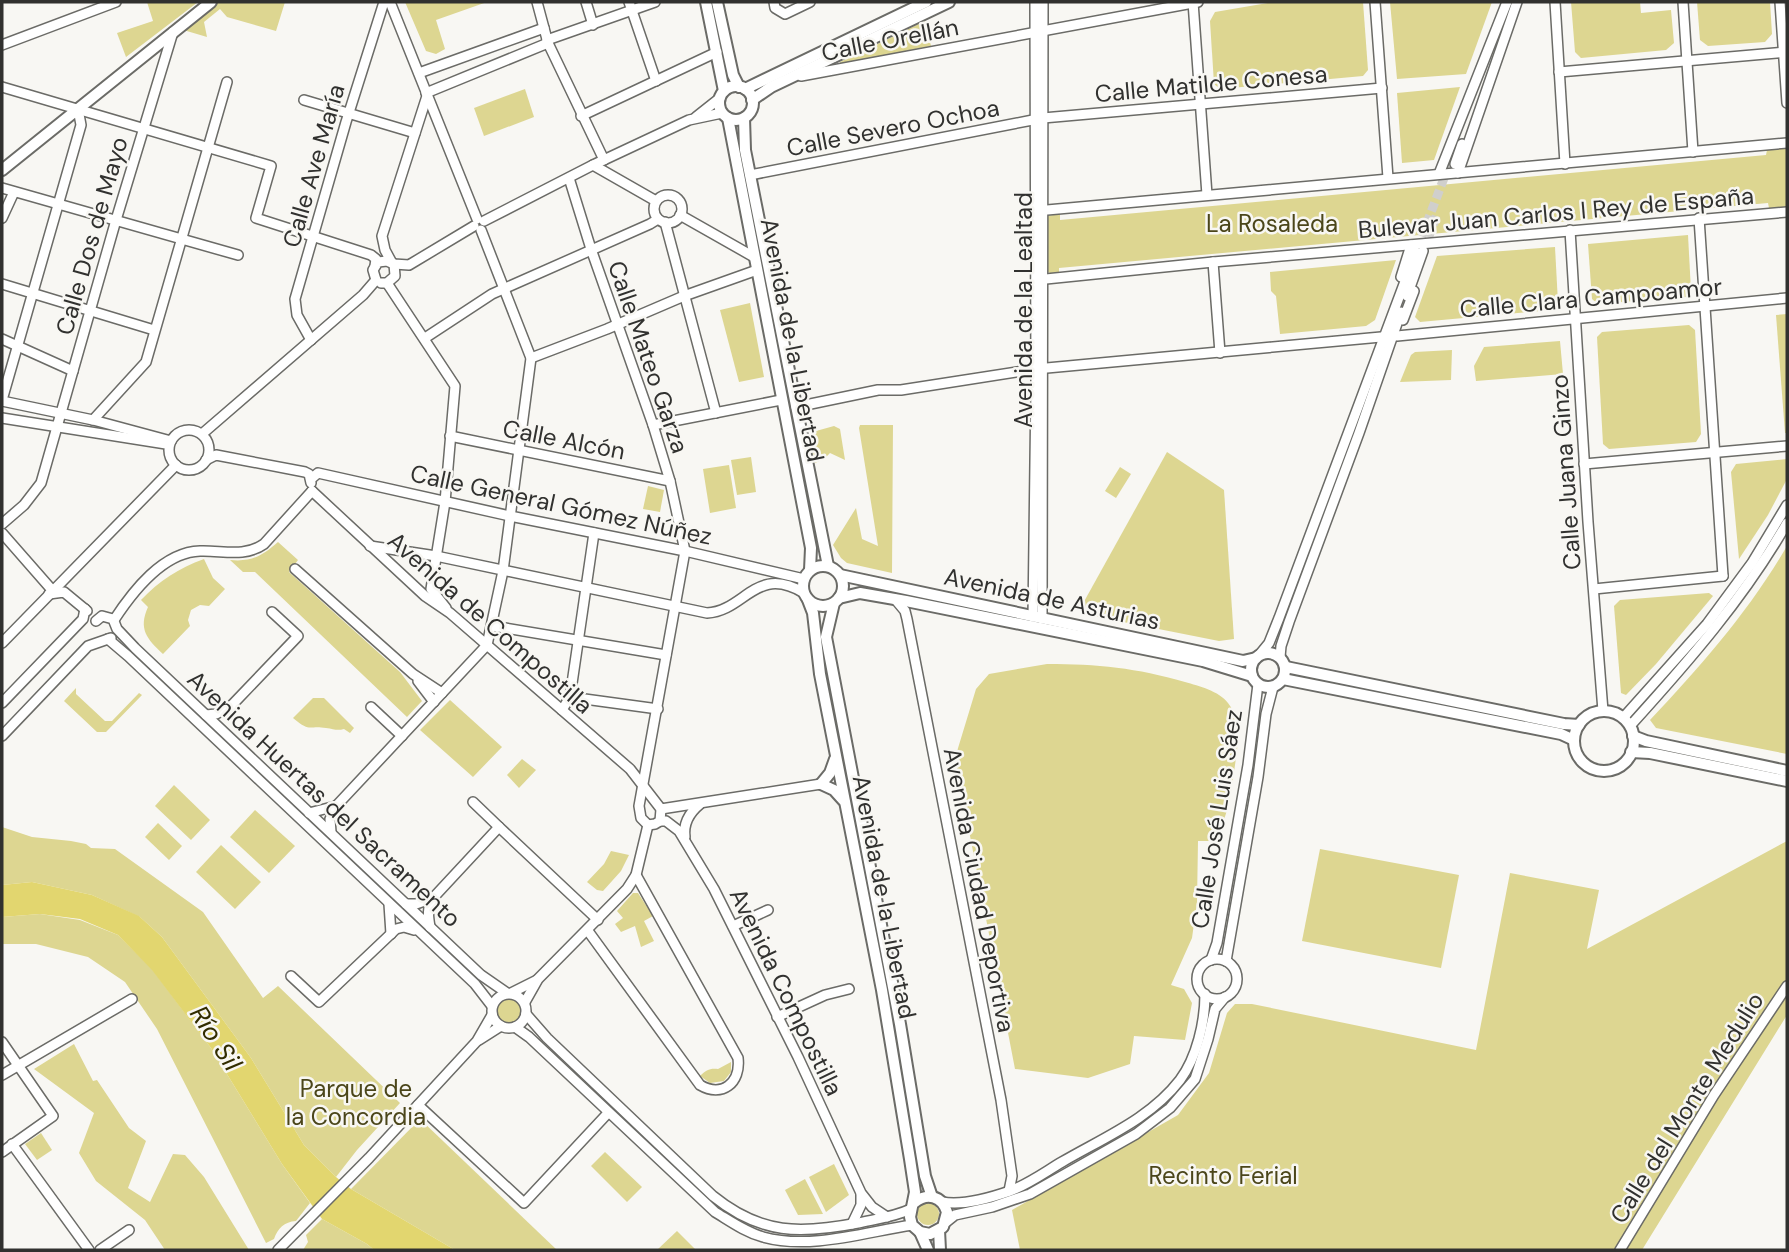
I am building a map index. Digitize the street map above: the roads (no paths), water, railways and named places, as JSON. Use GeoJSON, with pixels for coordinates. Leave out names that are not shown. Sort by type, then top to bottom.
{"type":"FeatureCollection","features":[{"type":"Feature","properties":{"kind":"main road"},"geometry":{"type":"LineString","coordinates":[[2,170],[211,2]]}},
{"type":"Feature","properties":{"kind":"main road"},"geometry":{"type":"LineString","coordinates":[[706,2],[717,52],[725,116],[744,118],[751,111],[752,100],[733,75],[717,2]]}},
{"type":"Feature","properties":{"kind":"main road"},"geometry":{"type":"LineString","coordinates":[[722,95],[732,87],[742,88],[926,2]]}},
{"type":"Feature","properties":{"kind":"main road"},"geometry":{"type":"LineString","coordinates":[[752,100],[949,2]]}},
{"type":"Feature","properties":{"kind":"main road","name":"Avenida de la Libertad"},"geometry":{"type":"LineString","coordinates":[[725,116],[811,548],[807,574]]}},
{"type":"Feature","properties":{"kind":"main road","name":"Avenida de la Libertad"},"geometry":{"type":"LineString","coordinates":[[744,118],[745,150],[828,566]]}},
{"type":"Feature","properties":{"kind":"main road"},"geometry":{"type":"LineString","coordinates":[[828,566],[840,575],[843,584],[836,600],[821,606],[806,596],[807,574],[816,567],[828,566]]}},
{"type":"Feature","properties":{"kind":"main road","name":"Avenida de Asturias"},"geometry":{"type":"LineString","coordinates":[[840,575],[1243,661],[1258,656]]}},
{"type":"Feature","properties":{"kind":"main road","name":"Avenida de Asturias"},"geometry":{"type":"LineString","coordinates":[[836,600],[860,593],[895,599],[1203,661],[1255,680]]}},
{"type":"Feature","properties":{"kind":"main road","name":"Avenida de la Libertad"},"geometry":{"type":"LineString","coordinates":[[806,596],[813,613],[816,655],[882,990],[915,1192],[913,1206]]}},
{"type":"Feature","properties":{"kind":"main road","name":"Avenida de la Libertad"},"geometry":{"type":"LineString","coordinates":[[836,600],[826,637],[925,1177],[937,1199]]}},
{"type":"Feature","properties":{"kind":"main road"},"geometry":{"type":"LineString","coordinates":[[1283,668],[1273,687],[1255,680],[1251,666],[1258,656],[1270,653],[1283,668],[1561,733],[1574,740]]}},
{"type":"Feature","properties":{"kind":"main road"},"geometry":{"type":"LineString","coordinates":[[1283,668],[1579,725]]}},
{"type":"Feature","properties":{"kind":"main road"},"geometry":{"type":"LineString","coordinates":[[1629,727],[1632,752],[1622,765],[1614,769],[1597,770],[1582,761],[1577,754],[1574,740],[1579,725],[1589,715],[1603,711],[1614,713],[1646,741],[1787,771]]}},
{"type":"Feature","properties":{"kind":"main road"},"geometry":{"type":"LineString","coordinates":[[1632,752],[1650,752],[1787,781]]}},
{"type":"Feature","properties":{"kind":"main road"},"geometry":{"type":"LineString","coordinates":[[835,755],[832,769],[821,785],[834,790],[845,802]]}},
{"type":"Feature","properties":{"kind":"main road"},"geometry":{"type":"LineString","coordinates":[[863,902],[876,900]]}},
{"type":"Feature","properties":{"kind":"main road"},"geometry":{"type":"LineString","coordinates":[[928,1250],[916,1228],[913,1206],[926,1196],[937,1199],[947,1212],[942,1227],[940,1250]]}},
{"type":"Feature","properties":{"kind":"main road"},"geometry":{"type":"LineString","coordinates":[[916,1228],[930,1234],[942,1227]]}},
{"type":"Feature","properties":{"kind":"street"},"geometry":{"type":"LineString","coordinates":[[2,45],[116,2]]}},
{"type":"Feature","properties":{"kind":"street","name":"Calle Ave María"},"geometry":{"type":"LineString","coordinates":[[311,340],[297,315],[295,299],[348,114],[384,2]]}},
{"type":"Feature","properties":{"kind":"street"},"geometry":{"type":"LineString","coordinates":[[331,832],[330,818],[338,805],[487,645],[503,571],[531,358],[390,2]]}},
{"type":"Feature","properties":{"kind":"street"},"geometry":{"type":"LineString","coordinates":[[537,2],[548,41],[604,160]]}},
{"type":"Feature","properties":{"kind":"street"},"geometry":{"type":"LineString","coordinates":[[586,2],[593,25]]}},
{"type":"Feature","properties":{"kind":"street"},"geometry":{"type":"LineString","coordinates":[[387,283],[395,276],[393,263],[385,250],[382,236],[427,95],[548,41],[593,25],[630,6],[655,2]]}},
{"type":"Feature","properties":{"kind":"street"},"geometry":{"type":"LineString","coordinates":[[774,2],[775,8],[785,14],[810,2]]}},
{"type":"Feature","properties":{"kind":"street","name":"Avenida de la Lealtad"},"geometry":{"type":"LineString","coordinates":[[1035,2],[1039,31],[1038,618]]}},
{"type":"Feature","properties":{"kind":"street","name":"Avenida de la Lealtad"},"geometry":{"type":"LineString","coordinates":[[1039,31],[1043,2]]}},
{"type":"Feature","properties":{"kind":"street"},"geometry":{"type":"LineString","coordinates":[[1195,2],[1207,195]]}},
{"type":"Feature","properties":{"kind":"street","name":"Calle Orellán"},"geometry":{"type":"LineString","coordinates":[[793,78],[1195,2]]}},
{"type":"Feature","properties":{"kind":"street"},"geometry":{"type":"LineString","coordinates":[[1375,2],[1388,178]]}},
{"type":"Feature","properties":{"kind":"street"},"geometry":{"type":"LineString","coordinates":[[1454,168],[1503,27],[1507,2]]}},
{"type":"Feature","properties":{"kind":"street"},"geometry":{"type":"LineString","coordinates":[[1439,174],[1503,27],[1517,2]]}},
{"type":"Feature","properties":{"kind":"street"},"geometry":{"type":"LineString","coordinates":[[1555,2],[1564,164]]}},
{"type":"Feature","properties":{"kind":"street"},"geometry":{"type":"LineString","coordinates":[[1683,2],[1693,152]]}},
{"type":"Feature","properties":{"kind":"street"},"geometry":{"type":"LineString","coordinates":[[1780,2],[1786,52],[1787,103]]}},
{"type":"Feature","properties":{"kind":"street"},"geometry":{"type":"LineString","coordinates":[[630,6],[656,81]]}},
{"type":"Feature","properties":{"kind":"street"},"geometry":{"type":"LineString","coordinates":[[419,73],[544,28]]}},
{"type":"Feature","properties":{"kind":"street","name":"Calle Dos de Mayo"},"geometry":{"type":"LineString","coordinates":[[2,523],[24,505],[41,483],[173,32]]}},
{"type":"Feature","properties":{"kind":"street"},"geometry":{"type":"LineString","coordinates":[[521,36],[527,37],[530,42],[525,52]]}},
{"type":"Feature","properties":{"kind":"street"},"geometry":{"type":"LineString","coordinates":[[154,47],[163,50],[166,55]]}},
{"type":"Feature","properties":{"kind":"street"},"geometry":{"type":"LineString","coordinates":[[581,116],[717,52]]}},
{"type":"Feature","properties":{"kind":"street"},"geometry":{"type":"LineString","coordinates":[[1559,72],[1786,52]]}},
{"type":"Feature","properties":{"kind":"street"},"geometry":{"type":"LineString","coordinates":[[440,65],[437,75],[446,85]]}},
{"type":"Feature","properties":{"kind":"street"},"geometry":{"type":"LineString","coordinates":[[93,420],[146,362],[227,82]]}},
{"type":"Feature","properties":{"kind":"street"},"geometry":{"type":"LineString","coordinates":[[2,87],[271,166],[256,218],[314,235],[376,259],[373,274],[376,280],[387,283],[455,386],[445,502],[432,589],[450,613]]}},
{"type":"Feature","properties":{"kind":"street","name":"Calle Matilde Conesa"},"geometry":{"type":"LineString","coordinates":[[1039,118],[1382,88]]}},
{"type":"Feature","properties":{"kind":"street"},"geometry":{"type":"LineString","coordinates":[[375,266],[383,260],[409,265],[418,261],[479,224],[593,165],[695,118],[722,95]]}},
{"type":"Feature","properties":{"kind":"street"},"geometry":{"type":"LineString","coordinates":[[304,100],[415,133]]}},
{"type":"Feature","properties":{"kind":"street"},"geometry":{"type":"LineString","coordinates":[[78,108],[81,125],[2,400],[93,420],[170,443]]}},
{"type":"Feature","properties":{"kind":"street"},"geometry":{"type":"LineString","coordinates":[[695,118],[725,116]]}},
{"type":"Feature","properties":{"kind":"street","name":"Calle Severo Ochoa"},"geometry":{"type":"LineString","coordinates":[[750,175],[1039,118]]}},
{"type":"Feature","properties":{"kind":"street","name":"Bulevar Juan Carlos I Rey de España"},"geometry":{"type":"LineString","coordinates":[[1039,210],[1439,174],[1454,168],[1564,164],[1787,143]]}},
{"type":"Feature","properties":{"kind":"street"},"geometry":{"type":"LineString","coordinates":[[593,165],[656,201]]}},
{"type":"Feature","properties":{"kind":"street","name":"Calle Mateo Garza"},"geometry":{"type":"LineString","coordinates":[[569,178],[653,425],[670,481],[685,551]]}},
{"type":"Feature","properties":{"kind":"street"},"geometry":{"type":"LineString","coordinates":[[2,188],[237,255]]}},
{"type":"Feature","properties":{"kind":"street"},"geometry":{"type":"LineString","coordinates":[[2,218],[14,192]]}},
{"type":"Feature","properties":{"kind":"street"},"geometry":{"type":"LineString","coordinates":[[425,338],[492,294],[650,224],[661,220],[676,221],[682,207],[675,197],[663,196],[656,201],[654,210],[661,220],[716,414]]}},
{"type":"Feature","properties":{"kind":"street","name":"Bulevar Juan Carlos I Rey de España"},"geometry":{"type":"LineString","coordinates":[[1039,280],[1213,262],[1417,250],[1432,243],[1787,212]]}},
{"type":"Feature","properties":{"kind":"street"},"geometry":{"type":"LineString","coordinates":[[680,215],[754,257]]}},
{"type":"Feature","properties":{"kind":"street"},"geometry":{"type":"LineString","coordinates":[[1699,218],[1723,576],[1732,589]]}},
{"type":"Feature","properties":{"kind":"street","name":"Calle Juana Ginzo"},"geometry":{"type":"LineString","coordinates":[[1570,230],[1603,711]]}},
{"type":"Feature","properties":{"kind":"street"},"geometry":{"type":"LineString","coordinates":[[1258,656],[1269,643],[1377,366],[1397,336],[1432,243]]}},
{"type":"Feature","properties":{"kind":"street"},"geometry":{"type":"LineString","coordinates":[[1377,366],[1381,337],[1417,250]]}},
{"type":"Feature","properties":{"kind":"street"},"geometry":{"type":"LineString","coordinates":[[1283,668],[1281,646],[1417,250]]}},
{"type":"Feature","properties":{"kind":"street"},"geometry":{"type":"LineString","coordinates":[[1213,262],[1220,353]]}},
{"type":"Feature","properties":{"kind":"street"},"geometry":{"type":"LineString","coordinates":[[531,358],[684,296],[757,270]]}},
{"type":"Feature","properties":{"kind":"street"},"geometry":{"type":"LineString","coordinates":[[202,435],[363,295],[376,280]]}},
{"type":"Feature","properties":{"kind":"street"},"geometry":{"type":"LineString","coordinates":[[2,284],[154,330]]}},
{"type":"Feature","properties":{"kind":"street","name":"Calle Clara Campoamor"},"geometry":{"type":"LineString","coordinates":[[1397,336],[1787,298]]}},
{"type":"Feature","properties":{"kind":"street"},"geometry":{"type":"LineString","coordinates":[[1040,369],[1381,337]]}},
{"type":"Feature","properties":{"kind":"street"},"geometry":{"type":"LineString","coordinates":[[2,339],[73,370]]}},
{"type":"Feature","properties":{"kind":"street","name":"Avenida de la Lealtad"},"geometry":{"type":"LineString","coordinates":[[796,407],[878,390],[901,390],[1040,369]]}},
{"type":"Feature","properties":{"kind":"street"},"geometry":{"type":"LineString","coordinates":[[653,425],[781,400]]}},
{"type":"Feature","properties":{"kind":"street"},"geometry":{"type":"LineString","coordinates":[[2,418],[170,443]]}},
{"type":"Feature","properties":{"kind":"street"},"geometry":{"type":"LineString","coordinates":[[187,429],[202,435],[209,446],[206,461],[189,470],[176,465],[170,457],[170,443],[176,435],[187,429]]}},
{"type":"Feature","properties":{"kind":"street","name":"Calle Alcón"},"geometry":{"type":"LineString","coordinates":[[450,436],[670,481]]}},
{"type":"Feature","properties":{"kind":"street"},"geometry":{"type":"LineString","coordinates":[[1584,464],[1787,446]]}},
{"type":"Feature","properties":{"kind":"street","name":"Calle General Gómez Núñez"},"geometry":{"type":"LineString","coordinates":[[206,461],[216,455],[305,472],[311,479],[318,473],[510,516],[807,574]]}},
{"type":"Feature","properties":{"kind":"street"},"geometry":{"type":"LineString","coordinates":[[2,643],[176,465]]}},
{"type":"Feature","properties":{"kind":"street"},"geometry":{"type":"LineString","coordinates":[[2,736],[83,651],[114,636],[116,625],[132,596],[159,568],[179,556],[199,551],[256,550],[312,491],[311,479]]}},
{"type":"Feature","properties":{"kind":"street","name":"Avenida de Compostilla"},"geometry":{"type":"LineString","coordinates":[[312,491],[425,596],[450,613],[630,769],[661,812]]}},
{"type":"Feature","properties":{"kind":"street"},"geometry":{"type":"LineString","coordinates":[[1629,727],[1681,654],[1752,563],[1787,505]]}},
{"type":"Feature","properties":{"kind":"street"},"geometry":{"type":"LineString","coordinates":[[1629,727],[1715,629],[1787,523]]}},
{"type":"Feature","properties":{"kind":"street"},"geometry":{"type":"LineString","coordinates":[[2,533],[52,591],[64,592],[94,617]]}},
{"type":"Feature","properties":{"kind":"street"},"geometry":{"type":"LineString","coordinates":[[562,709],[570,697],[594,533]]}},
{"type":"Feature","properties":{"kind":"street"},"geometry":{"type":"LineString","coordinates":[[370,546],[436,556],[707,613],[720,612],[758,586],[768,583],[789,586],[806,596]]}},
{"type":"Feature","properties":{"kind":"street"},"geometry":{"type":"LineString","coordinates":[[661,812],[655,824],[648,825],[643,821],[640,814],[642,784],[685,551]]}},
{"type":"Feature","properties":{"kind":"street"},"geometry":{"type":"LineString","coordinates":[[295,569],[413,674],[442,693]]}},
{"type":"Feature","properties":{"kind":"street"},"geometry":{"type":"LineString","coordinates":[[1594,589],[1723,576]]}},
{"type":"Feature","properties":{"kind":"street"},"geometry":{"type":"LineString","coordinates":[[52,591],[67,587],[94,617],[95,633],[106,639]]}},
{"type":"Feature","properties":{"kind":"street","name":"Avenida Ciudad Deportiva"},"geometry":{"type":"LineString","coordinates":[[895,599],[905,611],[908,623],[1001,1100],[1011,1165],[1012,1185],[1009,1191]]}},
{"type":"Feature","properties":{"kind":"street"},"geometry":{"type":"LineString","coordinates":[[908,623],[912,608],[919,604]]}},
{"type":"Feature","properties":{"kind":"street"},"geometry":{"type":"LineString","coordinates":[[206,715],[216,714],[232,705],[298,636],[272,612]]}},
{"type":"Feature","properties":{"kind":"street"},"geometry":{"type":"LineString","coordinates":[[2,703],[77,624],[94,617],[109,617],[116,625]]}},
{"type":"Feature","properties":{"kind":"street","name":"Avenida Huertas del Sacramento"},"geometry":{"type":"LineString","coordinates":[[116,625],[206,715],[481,975],[509,993]]}},
{"type":"Feature","properties":{"kind":"street"},"geometry":{"type":"LineString","coordinates":[[493,626],[666,655]]}},
{"type":"Feature","properties":{"kind":"street","name":"Avenida Huertas del Sacramento"},"geometry":{"type":"LineString","coordinates":[[106,639],[128,656],[475,984],[492,1011]]}},
{"type":"Feature","properties":{"kind":"street"},"geometry":{"type":"LineString","coordinates":[[413,674],[434,702]]}},
{"type":"Feature","properties":{"kind":"street","name":"Calle José Luis Sáez"},"geometry":{"type":"LineString","coordinates":[[1211,960],[1217,943],[1242,799],[1255,680]]}},
{"type":"Feature","properties":{"kind":"street","name":"Calle José Luis Sáez"},"geometry":{"type":"LineString","coordinates":[[1226,961],[1258,777],[1266,714],[1273,687]]}},
{"type":"Feature","properties":{"kind":"street"},"geometry":{"type":"LineString","coordinates":[[570,697],[657,709]]}},
{"type":"Feature","properties":{"kind":"street"},"geometry":{"type":"LineString","coordinates":[[224,732],[226,717],[232,705]]}},
{"type":"Feature","properties":{"kind":"street"},"geometry":{"type":"LineString","coordinates":[[372,707],[402,736]]}},
{"type":"Feature","properties":{"kind":"street"},"geometry":{"type":"LineString","coordinates":[[630,769],[646,764]]}},
{"type":"Feature","properties":{"kind":"street"},"geometry":{"type":"LineString","coordinates":[[640,814],[648,804],[661,812],[821,785]]}},
{"type":"Feature","properties":{"kind":"street"},"geometry":{"type":"LineString","coordinates":[[473,802],[598,920]]}},
{"type":"Feature","properties":{"kind":"street"},"geometry":{"type":"LineString","coordinates":[[685,839],[688,818],[700,804]]}},
{"type":"Feature","properties":{"kind":"street"},"geometry":{"type":"LineString","coordinates":[[309,813],[338,805]]}},
{"type":"Feature","properties":{"kind":"street","name":"Avenida Compostilla"},"geometry":{"type":"LineString","coordinates":[[661,812],[685,839],[733,926],[861,1193],[872,1208],[887,1217]]}},
{"type":"Feature","properties":{"kind":"street"},"geometry":{"type":"LineString","coordinates":[[514,1027],[522,1022],[526,1014],[525,1002],[538,979],[627,889],[636,875],[648,825]]}},
{"type":"Feature","properties":{"kind":"street"},"geometry":{"type":"LineString","coordinates":[[430,927],[428,914],[433,898],[499,827]]}},
{"type":"Feature","properties":{"kind":"street"},"geometry":{"type":"LineString","coordinates":[[588,931],[700,1085],[707,1089],[721,1090],[733,1084],[738,1075],[738,1058],[636,875]]}},
{"type":"Feature","properties":{"kind":"street"},"geometry":{"type":"LineString","coordinates":[[406,904],[416,904],[433,898]]}},
{"type":"Feature","properties":{"kind":"street"},"geometry":{"type":"LineString","coordinates":[[389,904],[391,934]]}},
{"type":"Feature","properties":{"kind":"street"},"geometry":{"type":"LineString","coordinates":[[733,926],[768,910]]}},
{"type":"Feature","properties":{"kind":"street"},"geometry":{"type":"LineString","coordinates":[[291,976],[318,1002],[396,929],[404,927],[419,932]]}},
{"type":"Feature","properties":{"kind":"street"},"geometry":{"type":"LineString","coordinates":[[942,1227],[956,1216],[1030,1194],[1136,1134],[1170,1108],[1195,1079],[1208,1040],[1214,1009],[1237,983],[1236,972],[1226,961],[1211,960],[1204,964],[1197,977],[1200,989],[1214,998],[1224,997]]}},
{"type":"Feature","properties":{"kind":"street"},"geometry":{"type":"LineString","coordinates":[[477,1041],[500,996],[538,979]]}},
{"type":"Feature","properties":{"kind":"street","name":"Calle del Monte Medulio"},"geometry":{"type":"LineString","coordinates":[[1620,1250],[1714,1095],[1787,986]]}},
{"type":"Feature","properties":{"kind":"street"},"geometry":{"type":"LineString","coordinates":[[777,1017],[825,995],[849,989]]}},
{"type":"Feature","properties":{"kind":"street"},"geometry":{"type":"LineString","coordinates":[[509,993],[525,1002]]}},
{"type":"Feature","properties":{"kind":"street"},"geometry":{"type":"LineString","coordinates":[[937,1199],[966,1203],[1009,1191],[1031,1181],[1143,1115],[1163,1099],[1189,1068],[1202,1025],[1205,994]]}},
{"type":"Feature","properties":{"kind":"street"},"geometry":{"type":"LineString","coordinates":[[2,1075],[132,999]]}},
{"type":"Feature","properties":{"kind":"street"},"geometry":{"type":"LineString","coordinates":[[492,1011],[501,1026]]}},
{"type":"Feature","properties":{"kind":"street"},"geometry":{"type":"LineString","coordinates":[[526,1014],[547,1038],[725,1206],[770,1227],[811,1231],[887,1217],[913,1206]]}},
{"type":"Feature","properties":{"kind":"street"},"geometry":{"type":"LineString","coordinates":[[278,1250],[369,1158],[477,1041],[501,1026],[514,1027],[529,1037],[715,1212],[742,1229],[761,1236],[803,1241],[916,1228]]}},
{"type":"Feature","properties":{"kind":"street"},"geometry":{"type":"LineString","coordinates":[[2,1042],[53,1116],[2,1152]]}},
{"type":"Feature","properties":{"kind":"street"},"geometry":{"type":"LineString","coordinates":[[418,1105],[524,1203],[608,1113]]}},
{"type":"Feature","properties":{"kind":"street"},"geometry":{"type":"LineString","coordinates":[[12,1144],[89,1250]]}},
{"type":"Feature","properties":{"kind":"street"},"geometry":{"type":"LineString","coordinates":[[1011,1165],[1022,1178],[1031,1181]]}},
{"type":"Feature","properties":{"kind":"street"},"geometry":{"type":"LineString","coordinates":[[852,1224],[861,1205],[861,1193]]}},
{"type":"Feature","properties":{"kind":"street"},"geometry":{"type":"LineString","coordinates":[[100,1250],[129,1230]]}},
{"type":"Feature","properties":{"kind":"water","name":"Río Sil"},"geometry":{"type":"Polygon","coordinates":[[[32,882],[92,895],[139,916],[162,937],[251,1058],[304,1145],[351,1189],[455,1250],[374,1250],[322,1219],[282,1164],[211,1048],[152,970],[118,935],[80,919],[40,914],[2,917],[2,885],[32,882]]]}},
{"type":"Feature","properties":{"kind":"tunnel"},"geometry":{"type":"LineString","coordinates":[[1417,249],[1449,165]]}},
{"type":"Feature","properties":{"kind":"tunnel"},"geometry":{"type":"LineString","coordinates":[[1424,250],[1437,214]]}},
{"type":"Feature","properties":{"kind":"park label","name":"La Rosaleda"},"geometry":{"type":"Point","coordinates":[1272,224]}},
{"type":"Feature","properties":{"kind":"park label","name":"Parque de la Concordia"},"geometry":{"type":"Point","coordinates":[356,1103]}},
{"type":"Feature","properties":{"kind":"park label","name":"Recinto Ferial"},"geometry":{"type":"Point","coordinates":[1223,1176]}}]}
